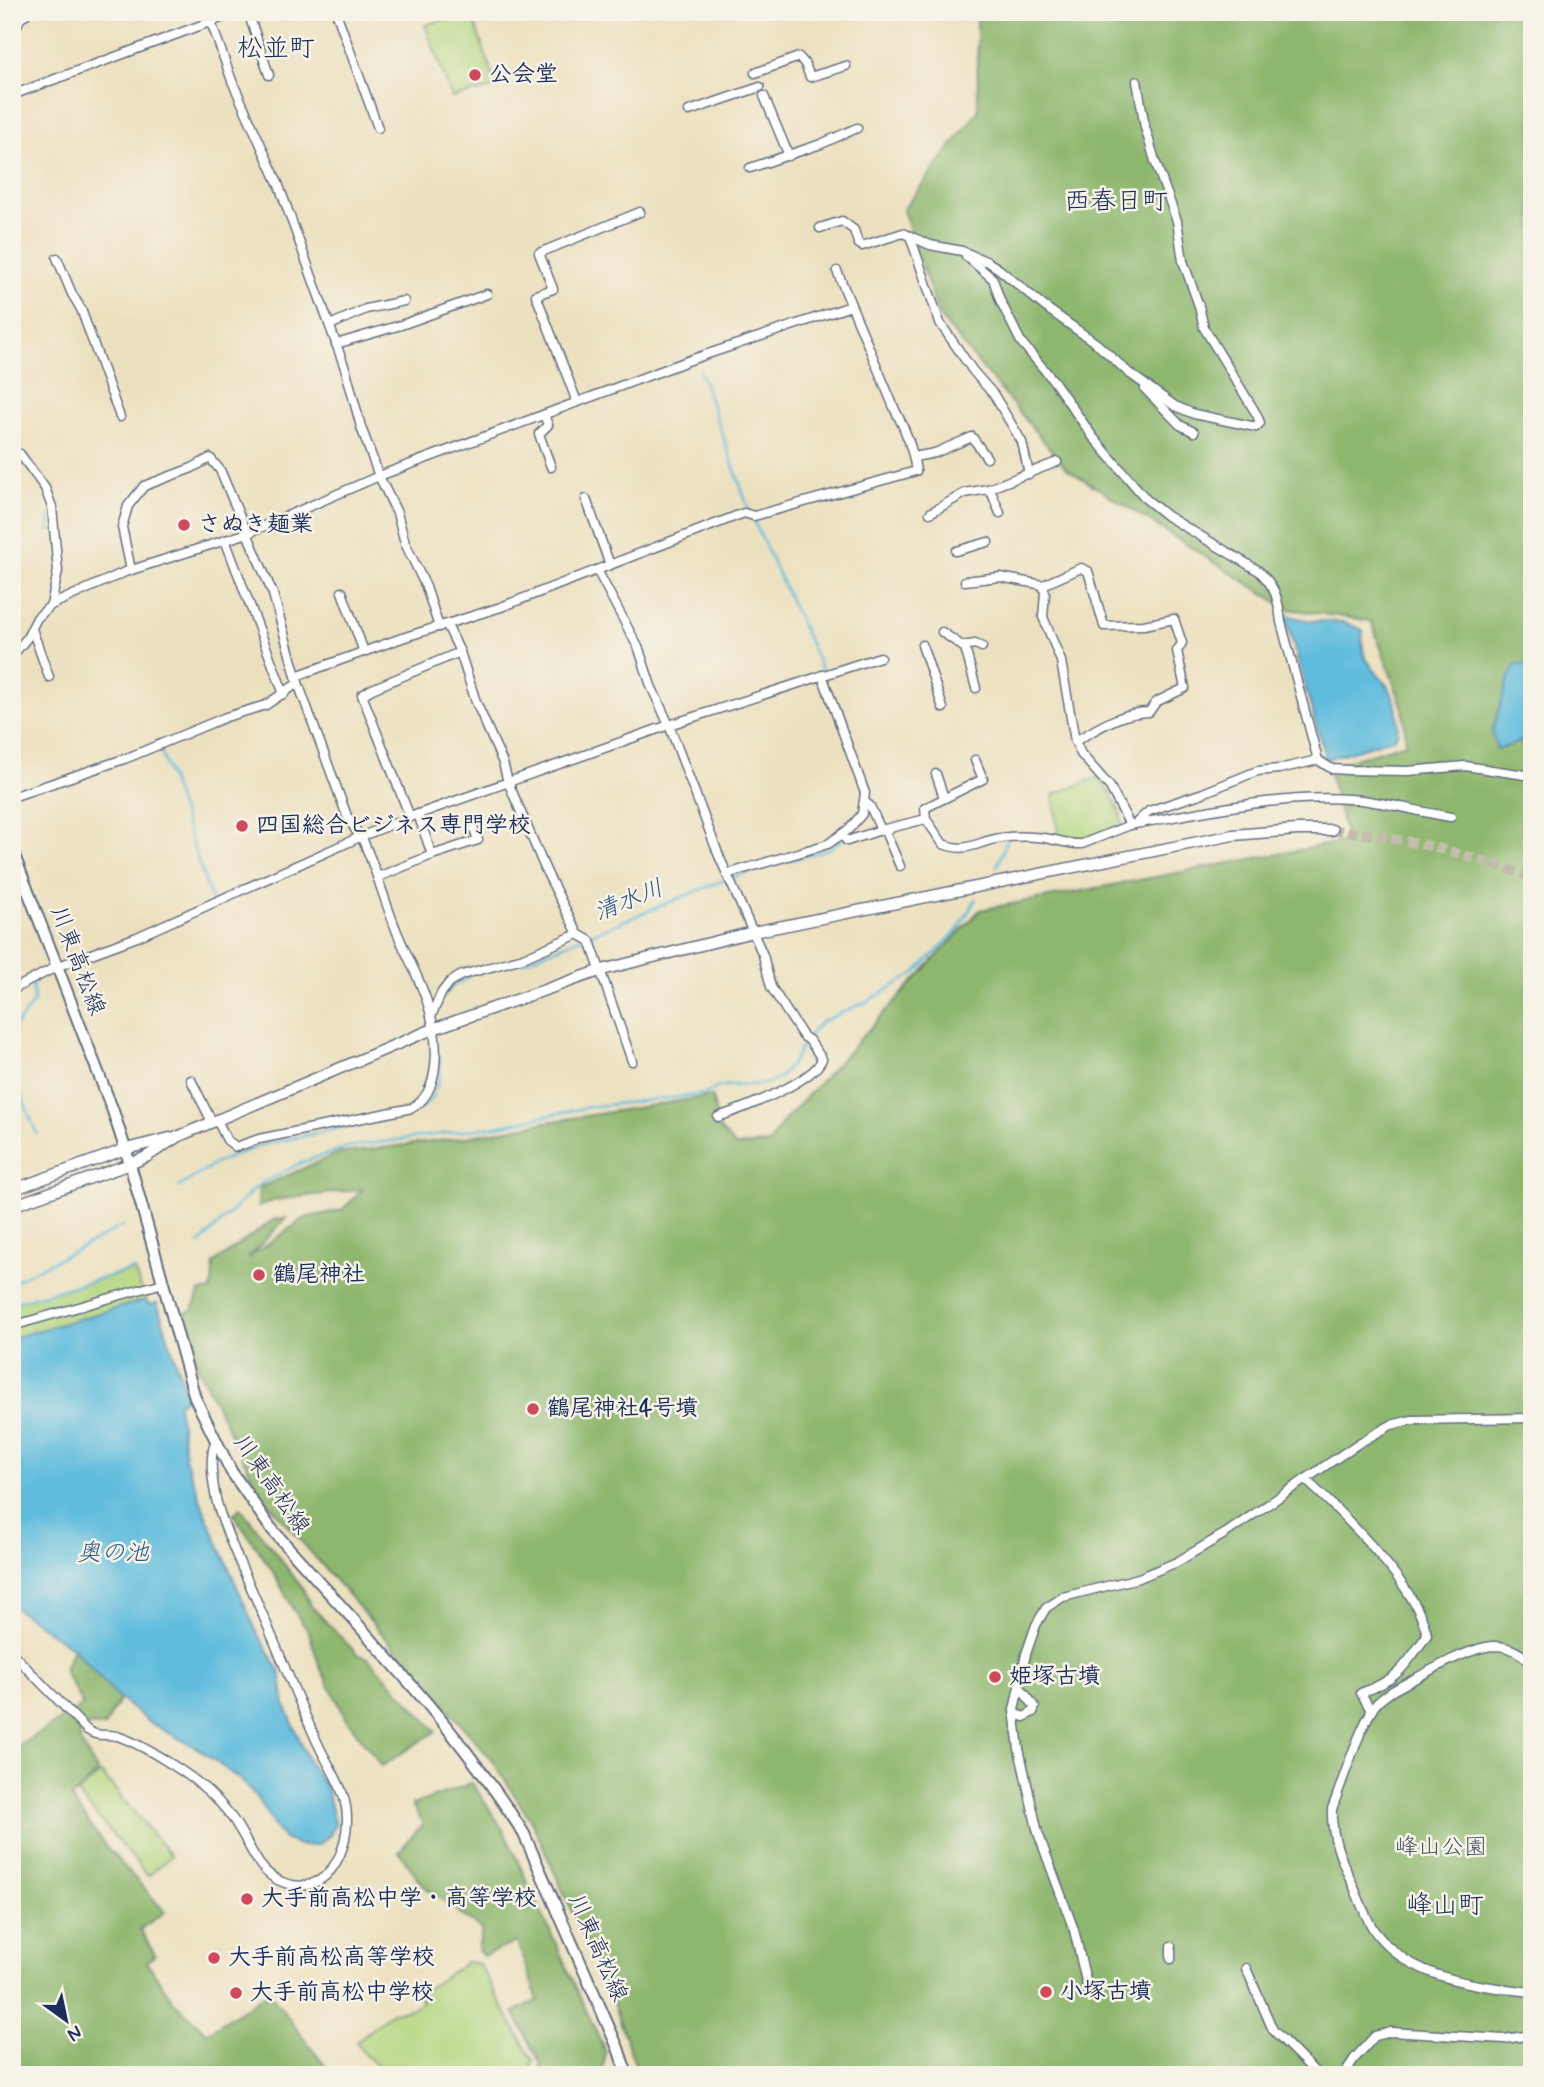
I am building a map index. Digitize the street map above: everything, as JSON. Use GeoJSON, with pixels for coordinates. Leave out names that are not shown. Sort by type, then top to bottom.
{"type":"FeatureCollection","features":[{"type":"Feature","properties":{"kind":"main road","name":"川東高松線"},"geometry":{"type":"LineString","coordinates":[[12,850],[113,1111],[195,1398],[215,1443],[270,1527],[434,1709],[506,1805],[524,1834],[618,2048],[627,2075]]}},
{"type":"Feature","properties":{"kind":"street"},"geometry":{"type":"LineString","coordinates":[[12,36],[20,19],[28,12]]}},
{"type":"Feature","properties":{"kind":"street"},"geometry":{"type":"LineString","coordinates":[[12,94],[237,12]]}},
{"type":"Feature","properties":{"kind":"street"},"geometry":{"type":"LineString","coordinates":[[248,12],[270,75]]}},
{"type":"Feature","properties":{"kind":"street"},"geometry":{"type":"LineString","coordinates":[[336,12],[378,128]]}},
{"type":"Feature","properties":{"kind":"street"},"geometry":{"type":"LineString","coordinates":[[211,22],[232,81],[278,183],[330,325],[379,476],[397,513],[405,542],[443,626],[460,652],[476,702],[547,873],[579,935],[590,942],[632,1061]]}},
{"type":"Feature","properties":{"kind":"street"},"geometry":{"type":"LineString","coordinates":[[755,73],[799,57],[810,77],[846,66]]}},
{"type":"Feature","properties":{"kind":"street"},"geometry":{"type":"LineString","coordinates":[[1131,374],[1175,406],[1194,414],[1256,427],[1260,423],[1203,328],[1199,306],[1183,261],[1177,221],[1145,127],[1137,81]]}},
{"type":"Feature","properties":{"kind":"street"},"geometry":{"type":"LineString","coordinates":[[689,111],[709,99],[762,92],[789,156]]}},
{"type":"Feature","properties":{"kind":"street"},"geometry":{"type":"LineString","coordinates":[[750,169],[857,128]]}},
{"type":"Feature","properties":{"kind":"street"},"geometry":{"type":"LineString","coordinates":[[578,402],[536,295],[553,289],[539,253],[640,212]]}},
{"type":"Feature","properties":{"kind":"street"},"geometry":{"type":"LineString","coordinates":[[820,228],[842,221],[854,230],[858,243],[862,246],[903,233],[930,245],[962,251],[999,269],[1045,307],[1097,344],[1131,374],[1180,425],[1194,432]]}},
{"type":"Feature","properties":{"kind":"street"},"geometry":{"type":"LineString","coordinates":[[910,236],[940,323],[973,372],[994,395],[1022,442],[1029,474]]}},
{"type":"Feature","properties":{"kind":"street"},"geometry":{"type":"LineString","coordinates":[[962,251],[993,279],[1000,300],[1021,341],[1053,380],[1093,437],[1146,499],[1167,516],[1259,571],[1271,583],[1278,598],[1281,622],[1318,760],[1332,769],[1408,771],[1465,766],[1532,776]]}},
{"type":"Feature","properties":{"kind":"street"},"geometry":{"type":"LineString","coordinates":[[57,258],[72,294],[82,309],[120,417]]}},
{"type":"Feature","properties":{"kind":"street"},"geometry":{"type":"LineString","coordinates":[[12,797],[127,758],[226,717],[266,705],[284,694],[297,680],[364,652],[500,607],[744,513],[754,516],[916,471],[906,430],[837,271]]}},
{"type":"Feature","properties":{"kind":"street"},"geometry":{"type":"LineString","coordinates":[[336,344],[401,325],[487,294]]}},
{"type":"Feature","properties":{"kind":"street"},"geometry":{"type":"LineString","coordinates":[[330,325],[366,309],[404,302]]}},
{"type":"Feature","properties":{"kind":"street"},"geometry":{"type":"LineString","coordinates":[[13,653],[37,618],[51,605],[131,570],[248,533],[379,476],[693,359],[851,306]]}},
{"type":"Feature","properties":{"kind":"street"},"geometry":{"type":"LineString","coordinates":[[544,415],[548,425],[539,434],[551,467]]}},
{"type":"Feature","properties":{"kind":"street"},"geometry":{"type":"LineString","coordinates":[[914,457],[935,453],[972,437],[987,458]]}},
{"type":"Feature","properties":{"kind":"street"},"geometry":{"type":"LineString","coordinates":[[20,454],[45,488],[52,507],[58,571],[51,605]]}},
{"type":"Feature","properties":{"kind":"street"},"geometry":{"type":"LineString","coordinates":[[131,570],[122,527],[128,506],[144,486],[192,468],[210,458],[220,470],[273,594],[297,680],[347,816],[361,837],[431,1016],[433,1029],[434,1076],[429,1093],[421,1103],[412,1108],[259,1139],[236,1147],[227,1140],[214,1121],[191,1080]]}},
{"type":"Feature","properties":{"kind":"street"},"geometry":{"type":"LineString","coordinates":[[930,513],[965,493],[988,489],[1057,462]]}},
{"type":"Feature","properties":{"kind":"street"},"geometry":{"type":"LineString","coordinates":[[988,489],[1000,513]]}},
{"type":"Feature","properties":{"kind":"street"},"geometry":{"type":"LineString","coordinates":[[586,499],[610,565]]}},
{"type":"Feature","properties":{"kind":"street"},"geometry":{"type":"LineString","coordinates":[[225,540],[284,694]]}},
{"type":"Feature","properties":{"kind":"street"},"geometry":{"type":"LineString","coordinates":[[956,551],[988,542]]}},
{"type":"Feature","properties":{"kind":"street"},"geometry":{"type":"LineString","coordinates":[[965,581],[1000,577],[1043,585],[1081,568],[1087,572],[1104,626],[1144,625],[1174,620],[1182,643],[1177,651],[1185,688],[1156,702],[1149,712],[1133,712],[1075,741]]}},
{"type":"Feature","properties":{"kind":"street"},"geometry":{"type":"LineString","coordinates":[[597,570],[639,649],[651,686],[727,874],[763,955],[771,987],[803,1037],[809,1040],[822,1059],[817,1069],[762,1101],[718,1117]]}},
{"type":"Feature","properties":{"kind":"street"},"geometry":{"type":"LineString","coordinates":[[1043,585],[1043,617],[1061,660],[1075,741],[1081,754],[1110,787],[1132,825]]}},
{"type":"Feature","properties":{"kind":"street"},"geometry":{"type":"LineString","coordinates":[[342,592],[364,652]]}},
{"type":"Feature","properties":{"kind":"street"},"geometry":{"type":"LineString","coordinates":[[32,629],[49,677]]}},
{"type":"Feature","properties":{"kind":"street"},"geometry":{"type":"LineString","coordinates":[[942,632],[965,648],[976,688]]}},
{"type":"Feature","properties":{"kind":"street"},"geometry":{"type":"LineString","coordinates":[[962,646],[975,644],[982,647]]}},
{"type":"Feature","properties":{"kind":"street"},"geometry":{"type":"LineString","coordinates":[[922,645],[943,708]]}},
{"type":"Feature","properties":{"kind":"street"},"geometry":{"type":"LineString","coordinates":[[432,855],[362,695],[460,652]]}},
{"type":"Feature","properties":{"kind":"street"},"geometry":{"type":"LineString","coordinates":[[12,990],[56,967],[137,937],[414,816],[669,725],[880,657]]}},
{"type":"Feature","properties":{"kind":"street"},"geometry":{"type":"LineString","coordinates":[[822,675],[868,804],[900,866]]}},
{"type":"Feature","properties":{"kind":"street"},"geometry":{"type":"LineString","coordinates":[[1132,825],[1149,811],[1257,771],[1318,760]]}},
{"type":"Feature","properties":{"kind":"street"},"geometry":{"type":"LineString","coordinates":[[975,761],[983,779],[925,808],[926,820],[943,844],[969,848],[1000,838],[1047,838],[1075,845],[1132,825],[1295,799],[1349,799],[1451,817]]}},
{"type":"Feature","properties":{"kind":"street"},"geometry":{"type":"LineString","coordinates":[[936,774],[944,798]]}},
{"type":"Feature","properties":{"kind":"street"},"geometry":{"type":"LineString","coordinates":[[845,838],[868,804]]}},
{"type":"Feature","properties":{"kind":"street"},"geometry":{"type":"LineString","coordinates":[[727,874],[845,838],[926,820]]}},
{"type":"Feature","properties":{"kind":"street"},"geometry":{"type":"LineString","coordinates":[[377,877],[478,840],[474,828]]}},
{"type":"Feature","properties":{"kind":"street"},"geometry":{"type":"LineString","coordinates":[[12,1206],[130,1164],[177,1137],[433,1029],[601,970],[753,932],[1233,835],[1332,830]]}},
{"type":"Feature","properties":{"kind":"street"},"geometry":{"type":"LineString","coordinates":[[431,1016],[442,992],[461,975],[523,958],[579,935]]}},
{"type":"Feature","properties":{"kind":"street"},"geometry":{"type":"LineString","coordinates":[[12,1190],[126,1149],[177,1137]]}},
{"type":"Feature","properties":{"kind":"street"},"geometry":{"type":"LineString","coordinates":[[12,1326],[163,1283]]}},
{"type":"Feature","properties":{"kind":"street"},"geometry":{"type":"LineString","coordinates":[[1087,1985],[1074,1930],[1038,1833],[1019,1749],[1014,1710],[1026,1654],[1036,1625],[1046,1608],[1063,1597],[1139,1578],[1177,1562],[1391,1425],[1412,1420],[1532,1418]]}},
{"type":"Feature","properties":{"kind":"street"},"geometry":{"type":"LineString","coordinates":[[12,1653],[87,1730],[96,1736],[116,1736],[136,1745],[206,1789],[241,1830],[256,1860],[278,1880],[291,1885],[305,1885],[322,1879],[330,1872],[339,1861],[343,1848],[348,1815],[344,1796],[318,1745],[218,1509],[211,1451],[215,1443]]}},
{"type":"Feature","properties":{"kind":"street"},"geometry":{"type":"LineString","coordinates":[[1305,1479],[1341,1511],[1404,1585],[1424,1619],[1427,1634],[1403,1670],[1385,1685],[1361,1693],[1372,1712]]}},
{"type":"Feature","properties":{"kind":"street"},"geometry":{"type":"LineString","coordinates":[[1532,1665],[1525,1656],[1509,1648],[1493,1646],[1473,1651],[1394,1690],[1376,1704],[1372,1712],[1332,1809],[1331,1821],[1340,1857],[1375,1933],[1405,1959],[1435,1974],[1463,1982],[1532,1992]]}},
{"type":"Feature","properties":{"kind":"street"},"geometry":{"type":"LineString","coordinates":[[1014,1710],[1024,1717],[1033,1712],[1035,1707],[1019,1686]]}},
{"type":"Feature","properties":{"kind":"street"},"geometry":{"type":"LineString","coordinates":[[1171,1946],[1171,1959]]}},
{"type":"Feature","properties":{"kind":"street"},"geometry":{"type":"LineString","coordinates":[[1246,1968],[1273,2030],[1318,2075]]}},
{"type":"Feature","properties":{"kind":"street"},"geometry":{"type":"LineString","coordinates":[[1344,2075],[1364,2046],[1375,2036],[1391,2032],[1504,2039],[1532,2035]]}},
{"type":"Feature","properties":{"kind":"green space","name":"峰山公園"},"geometry":{"type":"Polygon","coordinates":[[[977,12],[1532,12],[1532,2075],[639,2075],[612,2001],[533,1824],[493,1761],[261,1495],[199,1370],[181,1314],[193,1310],[199,1292],[211,1290],[214,1263],[273,1220],[286,1218],[248,1258],[305,1218],[342,1210],[363,1189],[275,1200],[258,1207],[259,1188],[336,1154],[461,1138],[712,1096],[719,1128],[735,1146],[769,1144],[782,1123],[980,910],[1347,841],[1328,767],[1406,743],[1403,708],[1371,621],[1288,609],[1066,468],[939,316],[903,210],[978,111],[977,12]]]}},
{"type":"Feature","properties":{"kind":"green space"},"geometry":{"type":"Polygon","coordinates":[[[471,13],[497,87],[452,98],[425,25],[471,13]]]}},
{"type":"Feature","properties":{"kind":"green space"},"geometry":{"type":"Polygon","coordinates":[[[1098,777],[1117,806],[1122,826],[1078,842],[1059,838],[1053,795],[1098,777]]]}},
{"type":"Feature","properties":{"kind":"green space"},"geometry":{"type":"Polygon","coordinates":[[[134,1270],[146,1300],[12,1338],[12,1303],[134,1270]]]}},
{"type":"Feature","properties":{"kind":"green space"},"geometry":{"type":"Polygon","coordinates":[[[241,1508],[303,1589],[310,1605],[357,1654],[368,1658],[436,1731],[382,1766],[347,1720],[320,1667],[309,1633],[271,1568],[233,1514],[241,1508]]]}},
{"type":"Feature","properties":{"kind":"green space"},"geometry":{"type":"Polygon","coordinates":[[[73,1648],[120,1699],[104,1727],[88,1725],[79,1733],[81,1743],[98,1772],[71,1798],[103,1843],[165,1912],[140,1929],[155,1955],[147,1962],[174,2002],[207,2033],[269,1992],[332,2075],[12,2075],[12,1743],[17,1747],[83,1705],[64,1670],[73,1648]]]}},
{"type":"Feature","properties":{"kind":"green space"},"geometry":{"type":"Polygon","coordinates":[[[101,1773],[171,1856],[148,1876],[77,1793],[101,1773]]]}},
{"type":"Feature","properties":{"kind":"green space"},"geometry":{"type":"Polygon","coordinates":[[[472,1783],[504,1831],[606,2053],[601,2075],[538,2075],[541,2064],[514,2012],[538,2000],[517,1942],[483,1956],[478,1950],[482,1930],[425,1887],[399,1852],[423,1823],[412,1805],[472,1783]]]}},
{"type":"Feature","properties":{"kind":"green space"},"geometry":{"type":"Polygon","coordinates":[[[466,1962],[479,1964],[533,2061],[530,2075],[390,2075],[366,2056],[356,2042],[392,2012],[412,2009],[422,2001],[418,1995],[466,1962]]]}},
{"type":"Feature","properties":{"kind":"water"},"geometry":{"type":"Polygon","coordinates":[[[1285,615],[1310,621],[1343,622],[1363,630],[1365,656],[1388,687],[1395,704],[1397,735],[1392,739],[1326,759],[1285,615]]]}},
{"type":"Feature","properties":{"kind":"water"},"geometry":{"type":"Polygon","coordinates":[[[1516,664],[1524,665],[1532,671],[1532,722],[1529,739],[1497,750],[1492,732],[1509,677],[1516,664]]]}},
{"type":"Feature","properties":{"kind":"water","name":"奥の池"},"geometry":{"type":"Polygon","coordinates":[[[146,1300],[149,1305],[157,1303],[187,1396],[178,1404],[185,1458],[206,1515],[257,1633],[280,1671],[285,1705],[310,1765],[326,1787],[335,1822],[331,1834],[318,1845],[302,1846],[284,1839],[260,1801],[243,1782],[199,1749],[150,1723],[120,1699],[73,1648],[12,1606],[12,1338],[146,1300]]]}},
{"type":"Feature","properties":{"kind":"waterway"},"geometry":{"type":"LineString","coordinates":[[700,371],[750,513]]}},
{"type":"Feature","properties":{"kind":"waterway"},"geometry":{"type":"LineString","coordinates":[[12,448],[22,463]]}},
{"type":"Feature","properties":{"kind":"waterway"},"geometry":{"type":"LineString","coordinates":[[49,517],[50,531]]}},
{"type":"Feature","properties":{"kind":"waterway"},"geometry":{"type":"LineString","coordinates":[[753,519],[823,672]]}},
{"type":"Feature","properties":{"kind":"waterway"},"geometry":{"type":"LineString","coordinates":[[159,745],[211,899]]}},
{"type":"Feature","properties":{"kind":"waterway","name":"清水川"},"geometry":{"type":"LineString","coordinates":[[587,936],[729,878],[831,848],[850,833]]}},
{"type":"Feature","properties":{"kind":"waterway"},"geometry":{"type":"LineString","coordinates":[[997,867],[1007,840]]}},
{"type":"Feature","properties":{"kind":"waterway"},"geometry":{"type":"LineString","coordinates":[[199,1244],[264,1182],[303,1162],[347,1147],[492,1127],[589,1107],[705,1094],[721,1086],[764,1084],[778,1079],[792,1064],[805,1040],[821,1022],[868,1001],[914,974],[957,931],[976,899]]}},
{"type":"Feature","properties":{"kind":"waterway","name":"清水川"},"geometry":{"type":"LineString","coordinates":[[522,962],[581,938]]}},
{"type":"Feature","properties":{"kind":"waterway","name":"清水川"},"geometry":{"type":"LineString","coordinates":[[444,996],[453,986],[469,977]]}},
{"type":"Feature","properties":{"kind":"waterway"},"geometry":{"type":"LineString","coordinates":[[12,1031],[34,1001],[32,983]]}},
{"type":"Feature","properties":{"kind":"waterway","name":"清水川"},"geometry":{"type":"LineString","coordinates":[[437,1014],[440,1005]]}},
{"type":"Feature","properties":{"kind":"waterway","name":"清水川"},"geometry":{"type":"LineString","coordinates":[[179,1187],[216,1163],[261,1145],[416,1112],[429,1101],[436,1087],[440,1071],[439,1054]]}},
{"type":"Feature","properties":{"kind":"waterway"},"geometry":{"type":"LineString","coordinates":[[12,1073],[37,1134]]}},
{"type":"Feature","properties":{"kind":"waterway","name":"清水川"},"geometry":{"type":"LineString","coordinates":[[12,1283],[123,1225]]}},
{"type":"Feature","properties":{"kind":"waterway"},"geometry":{"type":"LineString","coordinates":[[12,1303],[134,1269]]}},
{"type":"Feature","properties":{"kind":"tunnel"},"geometry":{"type":"LineString","coordinates":[[1332,830],[1434,847],[1532,878]]}},
{"type":"Feature","properties":{"kind":"place","name":"公会堂"},"geometry":{"type":"Point","coordinates":[475,75]}},
{"type":"Feature","properties":{"kind":"place","name":"さぬき麺業"},"geometry":{"type":"Point","coordinates":[184,525]}},
{"type":"Feature","properties":{"kind":"place","name":"四国総合ビジネス専門学校"},"geometry":{"type":"Point","coordinates":[242,826]}},
{"type":"Feature","properties":{"kind":"place","name":"鶴尾神社"},"geometry":{"type":"Point","coordinates":[259,1275]}},
{"type":"Feature","properties":{"kind":"place","name":"鶴尾神社4号墳"},"geometry":{"type":"Point","coordinates":[533,1409]}},
{"type":"Feature","properties":{"kind":"place","name":"姫塚古墳"},"geometry":{"type":"Point","coordinates":[995,1677]}},
{"type":"Feature","properties":{"kind":"place","name":"大手前高松中学・高等学校"},"geometry":{"type":"Point","coordinates":[247,1899]}},
{"type":"Feature","properties":{"kind":"place","name":"大手前高松高等学校"},"geometry":{"type":"Point","coordinates":[214,1958]}},
{"type":"Feature","properties":{"kind":"place","name":"小塚古墳"},"geometry":{"type":"Point","coordinates":[1046,1992]}},
{"type":"Feature","properties":{"kind":"place","name":"大手前高松中学校"},"geometry":{"type":"Point","coordinates":[236,1993]}},
{"type":"Feature","properties":{"kind":"district","name":"松並町"},"geometry":{"type":"Point","coordinates":[276,49]}},
{"type":"Feature","properties":{"kind":"district","name":"西春日町"},"geometry":{"type":"Point","coordinates":[1116,202]}},
{"type":"Feature","properties":{"kind":"district","name":"峰山町"},"geometry":{"type":"Point","coordinates":[1445,1906]}}]}
